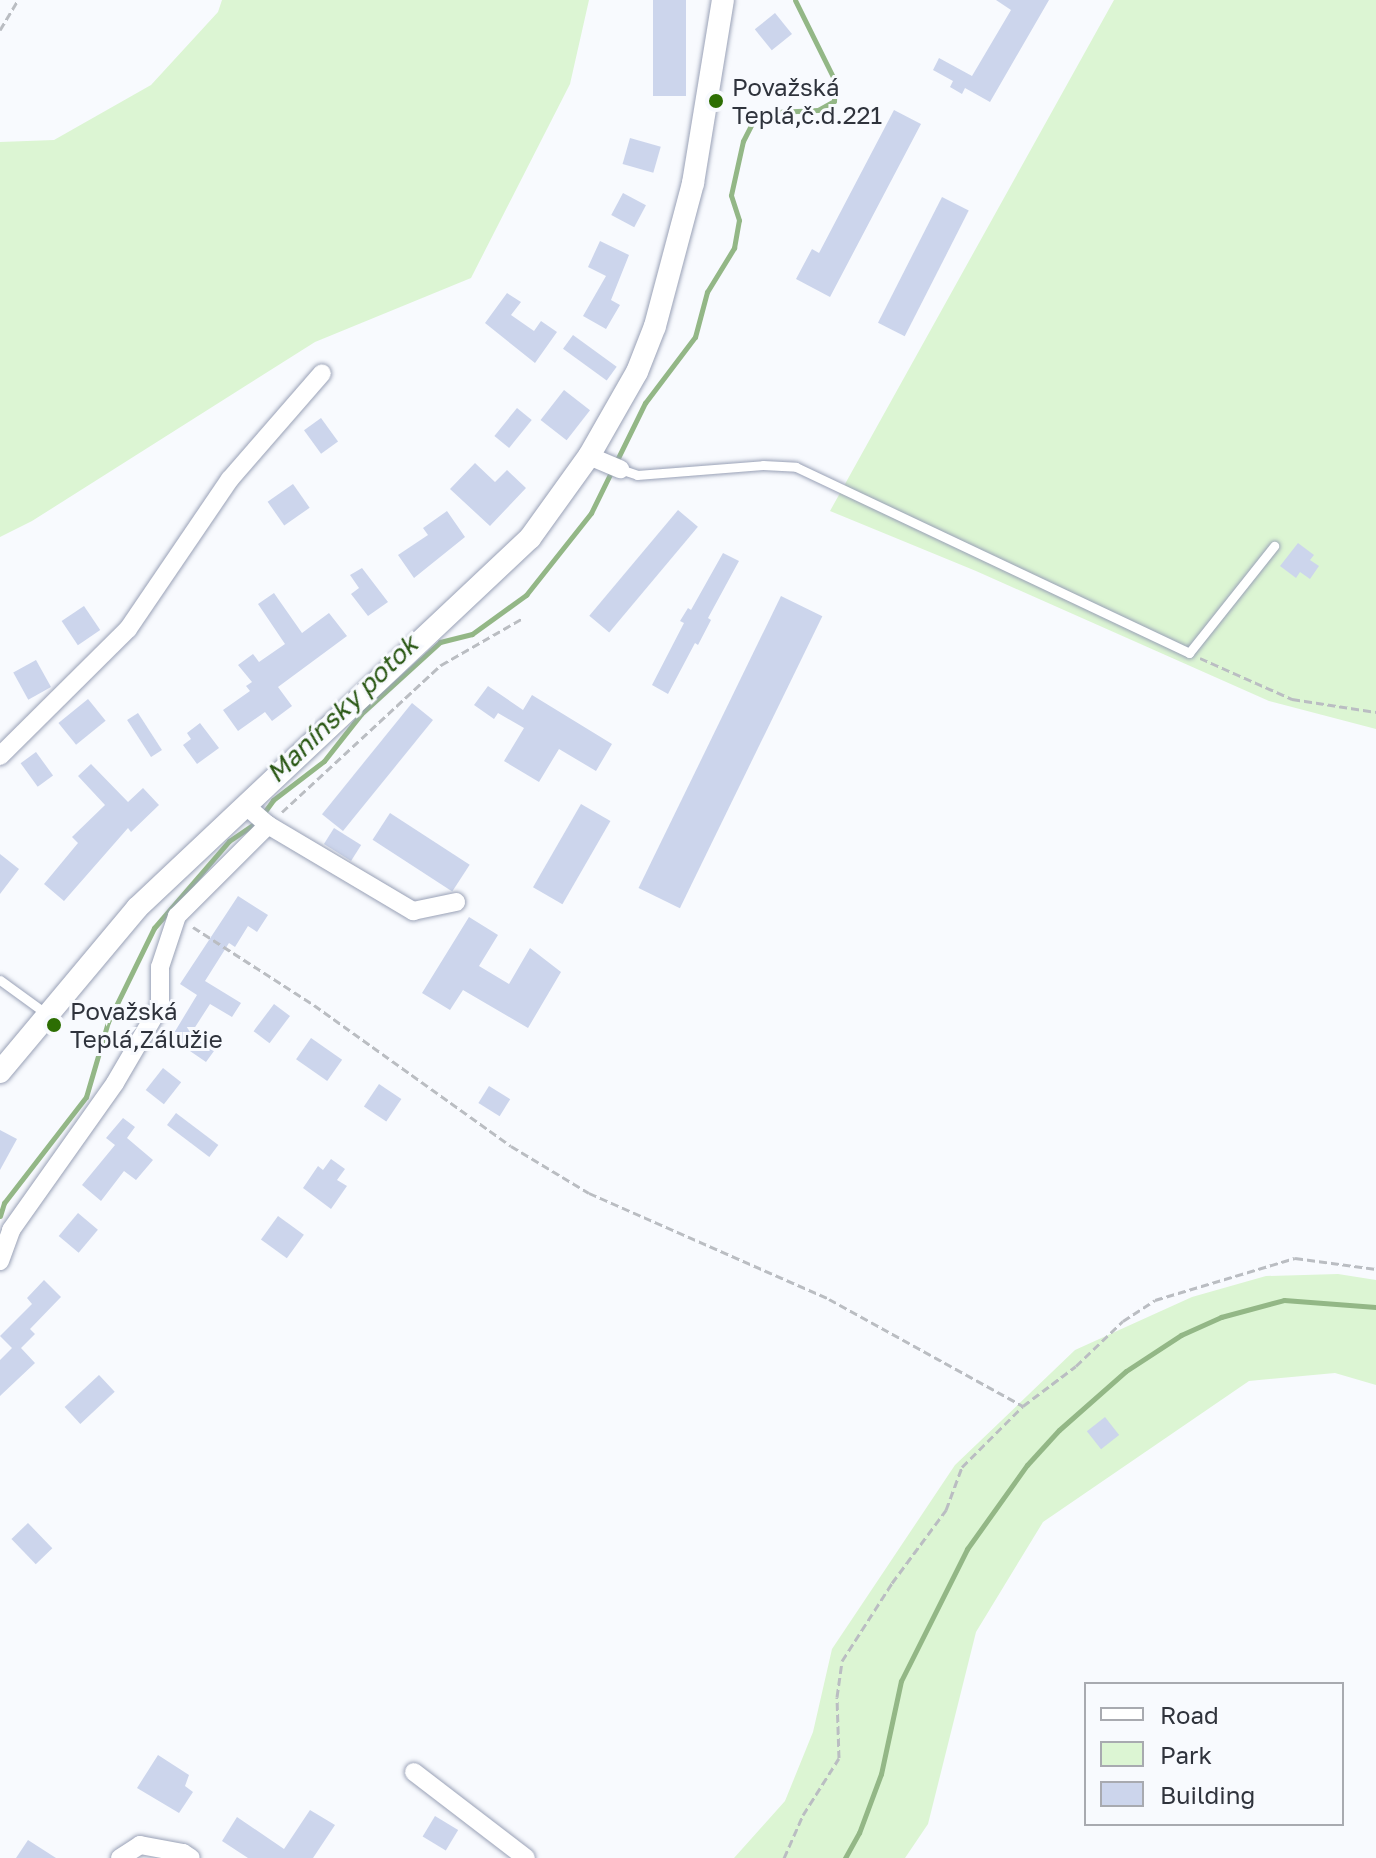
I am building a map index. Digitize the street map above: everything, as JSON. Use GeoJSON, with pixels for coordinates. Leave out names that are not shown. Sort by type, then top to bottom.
{"type":"FeatureCollection","features":[{"type":"Feature","properties":{"kind":"street"},"geometry":{"type":"LineString","coordinates":[[0,1072],[137,908],[606,463],[618,409],[655,326],[693,183],[723,0]]}},
{"type":"Feature","properties":{"kind":"street"},"geometry":{"type":"LineString","coordinates":[[0,756],[128,629],[230,479],[322,373]]}},
{"type":"Feature","properties":{"kind":"street"},"geometry":{"type":"LineString","coordinates":[[245,805],[268,825],[413,911],[456,902]]}},
{"type":"Feature","properties":{"kind":"street"},"geometry":{"type":"LineString","coordinates":[[0,1261],[11,1230],[115,1083],[160,1006],[160,967],[177,916],[268,825]]}},
{"type":"Feature","properties":{"kind":"street"},"geometry":{"type":"LineString","coordinates":[[414,1772],[526,1858]]}},
{"type":"Feature","properties":{"kind":"street"},"geometry":{"type":"LineString","coordinates":[[120,1858],[140,1845],[183,1853],[191,1858]]}},
{"type":"Feature","properties":{"kind":"lane"},"geometry":{"type":"LineString","coordinates":[[606,463],[637,475],[763,465],[796,467],[1189,653],[1274,546]]}},
{"type":"Feature","properties":{"kind":"lane"},"geometry":{"type":"LineString","coordinates":[[0,980],[48,1015]]}},
{"type":"Feature","properties":{"kind":"path"},"geometry":{"type":"LineString","coordinates":[[0,30],[18,0]]}},
{"type":"Feature","properties":{"kind":"path"},"geometry":{"type":"LineString","coordinates":[[268,825],[441,665],[523,618]]}},
{"type":"Feature","properties":{"kind":"path"},"geometry":{"type":"LineString","coordinates":[[1189,653],[1292,699],[1376,712]]}},
{"type":"Feature","properties":{"kind":"path"},"geometry":{"type":"LineString","coordinates":[[177,916],[314,1005],[511,1146],[589,1193],[829,1299],[1023,1406]]}},
{"type":"Feature","properties":{"kind":"path"},"geometry":{"type":"LineString","coordinates":[[784,1858],[803,1815],[839,1758],[837,1697],[842,1661],[892,1583],[946,1510],[962,1467],[1023,1406],[1076,1366],[1123,1321],[1155,1300],[1295,1258],[1376,1269]]}},
{"type":"Feature","properties":{"kind":"green space"},"geometry":{"type":"Polygon","coordinates":[[[222,0],[589,0],[570,84],[471,278],[315,342],[32,521],[0,537],[0,142],[54,140],[151,85],[218,12],[222,0]]]}},
{"type":"Feature","properties":{"kind":"green space"},"geometry":{"type":"Polygon","coordinates":[[[1114,0],[1376,0],[1376,729],[1269,701],[976,571],[830,511],[1114,0]]]}},
{"type":"Feature","properties":{"kind":"green space"},"geometry":{"type":"Polygon","coordinates":[[[1338,1274],[1376,1280],[1376,1385],[1335,1373],[1249,1381],[1043,1522],[976,1632],[928,1824],[905,1858],[734,1858],[785,1801],[813,1732],[832,1649],[955,1465],[1075,1350],[1192,1297],[1266,1276],[1338,1274]]]}},
{"type":"Feature","properties":{"kind":"building"},"geometry":{"type":"Polygon","coordinates":[[[653,0],[686,0],[686,96],[653,96],[653,0]]]}},
{"type":"Feature","properties":{"kind":"building"},"geometry":{"type":"Polygon","coordinates":[[[996,0],[1049,0],[990,102],[965,88],[962,94],[950,87],[953,81],[933,70],[939,58],[972,76],[1011,10],[996,0]]]}},
{"type":"Feature","properties":{"kind":"building"},"geometry":{"type":"Polygon","coordinates":[[[775,13],[792,34],[772,50],[755,29],[775,13]]]}},
{"type":"Feature","properties":{"kind":"building"},"geometry":{"type":"Polygon","coordinates":[[[894,110],[921,124],[830,297],[796,279],[812,249],[819,253],[894,110]]]}},
{"type":"Feature","properties":{"kind":"building"},"geometry":{"type":"Polygon","coordinates":[[[630,138],[661,147],[653,173],[623,164],[630,138]]]}},
{"type":"Feature","properties":{"kind":"building"},"geometry":{"type":"Polygon","coordinates":[[[623,193],[646,205],[634,227],[611,215],[623,193]]]}},
{"type":"Feature","properties":{"kind":"building"},"geometry":{"type":"Polygon","coordinates":[[[942,197],[969,211],[905,336],[878,323],[942,197]]]}},
{"type":"Feature","properties":{"kind":"building"},"geometry":{"type":"Polygon","coordinates":[[[600,241],[629,255],[611,300],[620,305],[606,329],[583,316],[606,276],[588,267],[600,241]]]}},
{"type":"Feature","properties":{"kind":"building"},"geometry":{"type":"Polygon","coordinates":[[[507,293],[521,302],[511,315],[534,331],[541,321],[557,332],[535,363],[485,323],[507,293]]]}},
{"type":"Feature","properties":{"kind":"building"},"geometry":{"type":"Polygon","coordinates":[[[573,335],[617,367],[607,380],[563,349],[573,335]]]}},
{"type":"Feature","properties":{"kind":"building"},"geometry":{"type":"Polygon","coordinates":[[[564,390],[590,410],[567,440],[541,420],[564,390]]]}},
{"type":"Feature","properties":{"kind":"building"},"geometry":{"type":"Polygon","coordinates":[[[517,408],[532,420],[509,448],[494,436],[517,408]]]}},
{"type":"Feature","properties":{"kind":"building"},"geometry":{"type":"Polygon","coordinates":[[[321,418],[338,441],[321,454],[304,430],[321,418]]]}},
{"type":"Feature","properties":{"kind":"building"},"geometry":{"type":"Polygon","coordinates":[[[475,463],[495,482],[507,470],[526,488],[490,526],[450,489],[475,463]]]}},
{"type":"Feature","properties":{"kind":"building"},"geometry":{"type":"Polygon","coordinates":[[[293,484],[310,508],[284,526],[268,502],[293,484]]]}},
{"type":"Feature","properties":{"kind":"building"},"geometry":{"type":"Polygon","coordinates":[[[678,510],[698,527],[609,632],[589,616],[678,510]]]}},
{"type":"Feature","properties":{"kind":"building"},"geometry":{"type":"Polygon","coordinates":[[[447,511],[465,537],[414,578],[398,555],[428,535],[423,528],[447,511]]]}},
{"type":"Feature","properties":{"kind":"building"},"geometry":{"type":"Polygon","coordinates":[[[1298,543],[1314,555],[1310,560],[1319,566],[1310,579],[1300,572],[1296,578],[1280,566],[1298,543]]]}},
{"type":"Feature","properties":{"kind":"building"},"geometry":{"type":"Polygon","coordinates":[[[723,553],[739,561],[708,618],[711,620],[698,645],[695,643],[668,694],[652,685],[684,623],[680,621],[688,608],[691,610],[723,553]]]}},
{"type":"Feature","properties":{"kind":"building"},"geometry":{"type":"Polygon","coordinates":[[[362,568],[388,602],[368,616],[351,594],[359,588],[350,575],[362,568]]]}},
{"type":"Feature","properties":{"kind":"building"},"geometry":{"type":"Polygon","coordinates":[[[274,593],[302,633],[329,613],[347,636],[278,687],[292,706],[272,721],[265,712],[238,731],[223,710],[250,691],[246,686],[252,682],[238,665],[253,654],[259,662],[285,644],[258,604],[274,593]]]}},
{"type":"Feature","properties":{"kind":"building"},"geometry":{"type":"Polygon","coordinates":[[[781,596],[822,616],[680,908],[639,888],[781,596]]]}},
{"type":"Feature","properties":{"kind":"building"},"geometry":{"type":"Polygon","coordinates":[[[84,606],[100,630],[78,645],[62,621],[84,606]]]}},
{"type":"Feature","properties":{"kind":"building"},"geometry":{"type":"Polygon","coordinates":[[[36,660],[51,687],[28,700],[13,673],[36,660]]]}},
{"type":"Feature","properties":{"kind":"building"},"geometry":{"type":"Polygon","coordinates":[[[488,686],[523,710],[532,695],[612,744],[596,771],[559,749],[539,782],[504,761],[524,728],[498,713],[494,719],[474,705],[488,686]]]}},
{"type":"Feature","properties":{"kind":"building"},"geometry":{"type":"Polygon","coordinates":[[[88,699],[106,721],[76,745],[58,723],[88,699]]]}},
{"type":"Feature","properties":{"kind":"building"},"geometry":{"type":"Polygon","coordinates":[[[412,703],[433,720],[343,831],[322,814],[412,703]]]}},
{"type":"Feature","properties":{"kind":"building"},"geometry":{"type":"Polygon","coordinates":[[[138,713],[162,750],[151,757],[127,720],[138,713]]]}},
{"type":"Feature","properties":{"kind":"building"},"geometry":{"type":"Polygon","coordinates":[[[200,723],[219,748],[197,764],[183,745],[191,739],[187,733],[200,723]]]}},
{"type":"Feature","properties":{"kind":"building"},"geometry":{"type":"Polygon","coordinates":[[[36,752],[53,775],[38,787],[21,763],[36,752]]]}},
{"type":"Feature","properties":{"kind":"building"},"geometry":{"type":"Polygon","coordinates":[[[91,764],[128,802],[143,788],[159,805],[131,832],[128,828],[64,901],[44,884],[78,843],[72,837],[105,805],[78,776],[91,764]]]}},
{"type":"Feature","properties":{"kind":"building"},"geometry":{"type":"Polygon","coordinates":[[[581,804],[610,821],[562,904],[533,887],[581,804]]]}},
{"type":"Feature","properties":{"kind":"building"},"geometry":{"type":"Polygon","coordinates":[[[390,813],[470,865],[452,892],[373,840],[390,813]]]}},
{"type":"Feature","properties":{"kind":"building"},"geometry":{"type":"Polygon","coordinates":[[[334,828],[361,845],[351,861],[324,844],[334,828]]]}},
{"type":"Feature","properties":{"kind":"building"},"geometry":{"type":"Polygon","coordinates":[[[0,854],[19,869],[0,894],[0,854]]]}},
{"type":"Feature","properties":{"kind":"building"},"geometry":{"type":"Polygon","coordinates":[[[238,896],[268,915],[257,932],[248,926],[235,947],[229,943],[205,981],[241,1003],[232,1017],[210,1004],[190,1035],[214,1051],[206,1062],[171,1038],[197,995],[180,984],[238,896]]]}},
{"type":"Feature","properties":{"kind":"building"},"geometry":{"type":"Polygon","coordinates":[[[469,917],[498,935],[479,966],[509,984],[530,948],[561,972],[528,1028],[463,990],[450,1010],[422,993],[469,917]]]}},
{"type":"Feature","properties":{"kind":"building"},"geometry":{"type":"Polygon","coordinates":[[[274,1004],[290,1016],[270,1043],[254,1031],[274,1004]]]}},
{"type":"Feature","properties":{"kind":"building"},"geometry":{"type":"Polygon","coordinates":[[[311,1038],[342,1060],[327,1081],[296,1059],[311,1038]]]}},
{"type":"Feature","properties":{"kind":"building"},"geometry":{"type":"Polygon","coordinates":[[[163,1068],[181,1082],[164,1104],[146,1090],[163,1068]]]}},
{"type":"Feature","properties":{"kind":"building"},"geometry":{"type":"Polygon","coordinates":[[[379,1084],[401,1099],[386,1121],[364,1106],[379,1084]]]}},
{"type":"Feature","properties":{"kind":"building"},"geometry":{"type":"Polygon","coordinates":[[[489,1086],[510,1099],[500,1116],[478,1103],[489,1086]]]}},
{"type":"Feature","properties":{"kind":"building"},"geometry":{"type":"Polygon","coordinates":[[[176,1113],[218,1145],[209,1157],[167,1125],[176,1113]]]}},
{"type":"Feature","properties":{"kind":"building"},"geometry":{"type":"Polygon","coordinates":[[[123,1118],[135,1127],[127,1138],[153,1160],[136,1180],[124,1171],[101,1201],[82,1185],[115,1145],[106,1138],[123,1118]]]}},
{"type":"Feature","properties":{"kind":"building"},"geometry":{"type":"Polygon","coordinates":[[[0,1130],[17,1139],[0,1170],[0,1130]]]}},
{"type":"Feature","properties":{"kind":"building"},"geometry":{"type":"Polygon","coordinates":[[[331,1159],[345,1169],[337,1180],[347,1186],[331,1209],[303,1188],[318,1166],[323,1170],[331,1159]]]}},
{"type":"Feature","properties":{"kind":"building"},"geometry":{"type":"Polygon","coordinates":[[[78,1213],[98,1230],[79,1253],[59,1236],[78,1213]]]}},
{"type":"Feature","properties":{"kind":"building"},"geometry":{"type":"Polygon","coordinates":[[[278,1216],[304,1235],[287,1258],[261,1239],[278,1216]]]}},
{"type":"Feature","properties":{"kind":"building"},"geometry":{"type":"Polygon","coordinates":[[[44,1280],[61,1297],[30,1329],[35,1334],[21,1348],[35,1363],[0,1396],[0,1360],[12,1348],[0,1336],[32,1304],[27,1298],[44,1280]]]}},
{"type":"Feature","properties":{"kind":"building"},"geometry":{"type":"Polygon","coordinates":[[[99,1375],[115,1392],[80,1424],[65,1407],[99,1375]]]}},
{"type":"Feature","properties":{"kind":"building"},"geometry":{"type":"Polygon","coordinates":[[[1105,1417],[1119,1435],[1101,1449],[1087,1431],[1105,1417]]]}},
{"type":"Feature","properties":{"kind":"building"},"geometry":{"type":"Polygon","coordinates":[[[28,1523],[52,1548],[36,1564],[11,1539],[28,1523]]]}},
{"type":"Feature","properties":{"kind":"building"},"geometry":{"type":"Polygon","coordinates":[[[158,1755],[189,1775],[185,1786],[193,1792],[179,1813],[137,1788],[158,1755]]]}},
{"type":"Feature","properties":{"kind":"building"},"geometry":{"type":"Polygon","coordinates":[[[310,1810],[335,1825],[313,1858],[248,1858],[222,1841],[237,1817],[284,1849],[310,1810]]]}},
{"type":"Feature","properties":{"kind":"building"},"geometry":{"type":"Polygon","coordinates":[[[435,1816],[458,1830],[446,1850],[423,1837],[435,1816]]]}},
{"type":"Feature","properties":{"kind":"building"},"geometry":{"type":"Polygon","coordinates":[[[28,1840],[56,1858],[16,1858],[28,1840]]]}},
{"type":"Feature","properties":{"kind":"waterway","name":"Manínsky potok"},"geometry":{"type":"LineString","coordinates":[[263,814],[273,800],[324,761],[361,714],[440,642],[472,634],[526,595],[591,513],[645,403],[695,337],[707,292],[734,248],[739,220],[731,195],[743,141],[757,113],[818,110],[834,101],[835,81],[795,0]]}},
{"type":"Feature","properties":{"kind":"waterway","name":"Manínsky potok"},"geometry":{"type":"LineString","coordinates":[[0,1216],[4,1203],[86,1097],[108,1022],[154,928],[229,841],[257,822]]}},
{"type":"Feature","properties":{"kind":"waterway"},"geometry":{"type":"LineString","coordinates":[[845,1858],[859,1833],[881,1774],[901,1681],[967,1549],[1027,1465],[1059,1430],[1126,1371],[1181,1335],[1221,1317],[1284,1300],[1376,1307]]}},
{"type":"Feature","properties":{"kind":"place","name":"Považská Teplá,č.d.221"},"geometry":{"type":"Point","coordinates":[716,101]}},
{"type":"Feature","properties":{"kind":"place","name":"Považská Teplá,Zálužie"},"geometry":{"type":"Point","coordinates":[54,1025]}}]}
